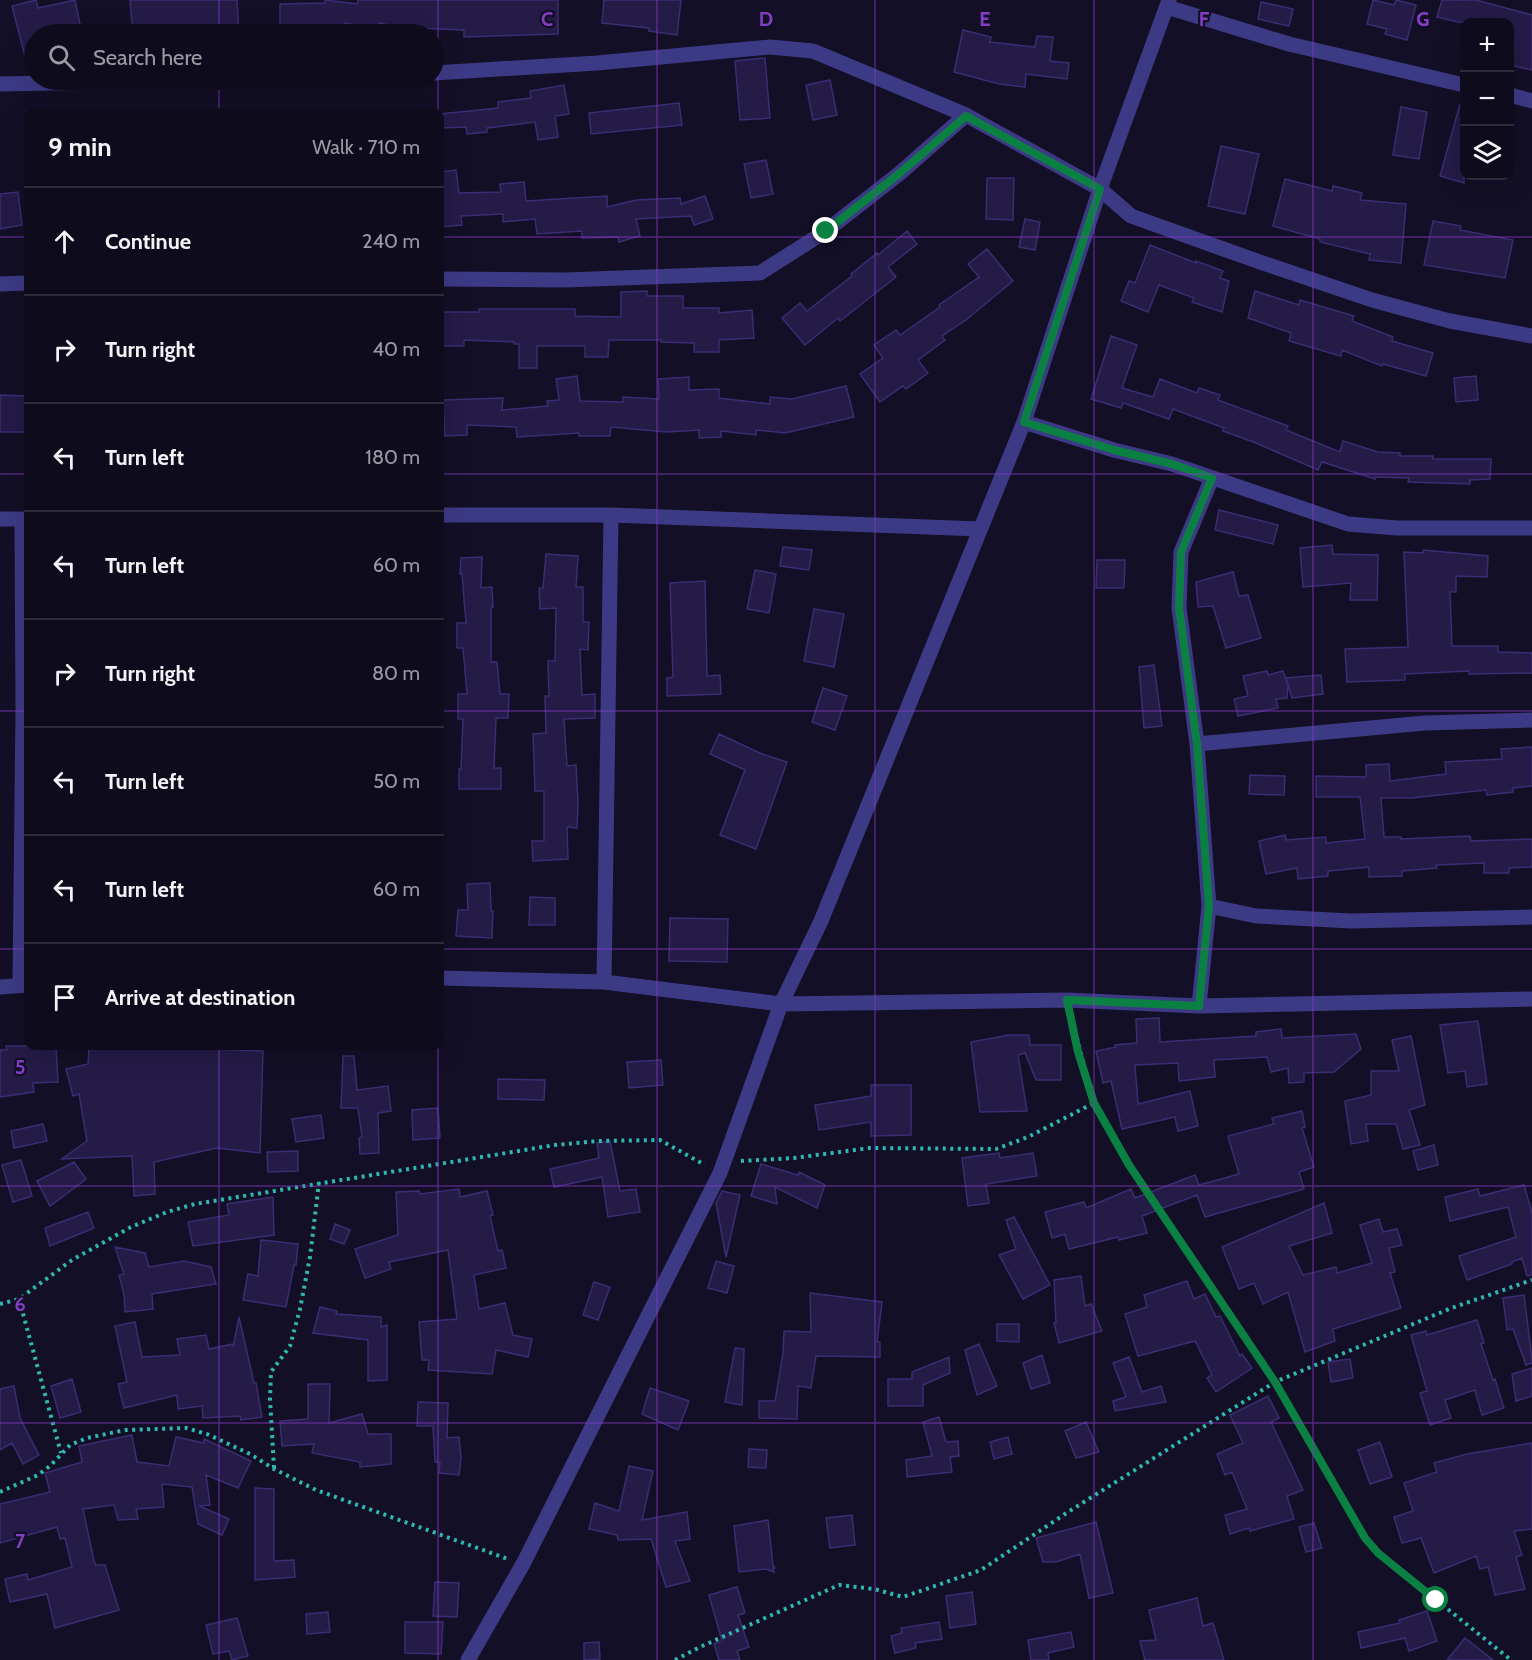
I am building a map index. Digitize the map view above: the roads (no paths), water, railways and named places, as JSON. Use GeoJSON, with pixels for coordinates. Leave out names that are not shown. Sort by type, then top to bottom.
{"type":"FeatureCollection","features":[{"type":"Feature","properties":{"kind":"street"},"geometry":{"type":"LineString","coordinates":[[468,1660],[523,1564],[720,1173],[782,1004],[821,921],[1024,422],[1100,189],[1168,3],[1289,44],[1460,84]]}},
{"type":"Feature","properties":{"kind":"street"},"geometry":{"type":"LineString","coordinates":[[444,72],[597,63],[770,47],[813,51],[966,116],[1100,189],[1131,216],[1372,300],[1450,321],[1532,336]]}},
{"type":"Feature","properties":{"kind":"street"},"geometry":{"type":"LineString","coordinates":[[0,84],[24,84]]}},
{"type":"Feature","properties":{"kind":"street"},"geometry":{"type":"LineString","coordinates":[[1514,96],[1532,101]]}},
{"type":"Feature","properties":{"kind":"street"},"geometry":{"type":"LineString","coordinates":[[444,279],[565,280],[760,273],[826,231],[900,173],[966,116]]}},
{"type":"Feature","properties":{"kind":"street"},"geometry":{"type":"LineString","coordinates":[[0,284],[24,283]]}},
{"type":"Feature","properties":{"kind":"street"},"geometry":{"type":"LineString","coordinates":[[1024,422],[1114,450],[1172,464],[1348,524],[1397,528],[1532,528]]}},
{"type":"Feature","properties":{"kind":"street"},"geometry":{"type":"LineString","coordinates":[[1199,1006],[1209,906],[1197,744],[1179,608],[1181,552],[1212,478]]}},
{"type":"Feature","properties":{"kind":"street"},"geometry":{"type":"LineString","coordinates":[[444,515],[611,515],[980,529]]}},
{"type":"Feature","properties":{"kind":"street"},"geometry":{"type":"LineString","coordinates":[[604,982],[611,515]]}},
{"type":"Feature","properties":{"kind":"street"},"geometry":{"type":"LineString","coordinates":[[0,519],[24,519]]}},
{"type":"Feature","properties":{"kind":"street"},"geometry":{"type":"LineString","coordinates":[[1197,744],[1425,723],[1532,720]]}},
{"type":"Feature","properties":{"kind":"street"},"geometry":{"type":"LineString","coordinates":[[1209,906],[1256,916],[1351,921],[1532,917]]}},
{"type":"Feature","properties":{"kind":"street"},"geometry":{"type":"LineString","coordinates":[[444,978],[604,982],[782,1004],[1067,1000],[1199,1006],[1532,999]]}},
{"type":"Feature","properties":{"kind":"street"},"geometry":{"type":"LineString","coordinates":[[0,987],[24,985]]}}]}
